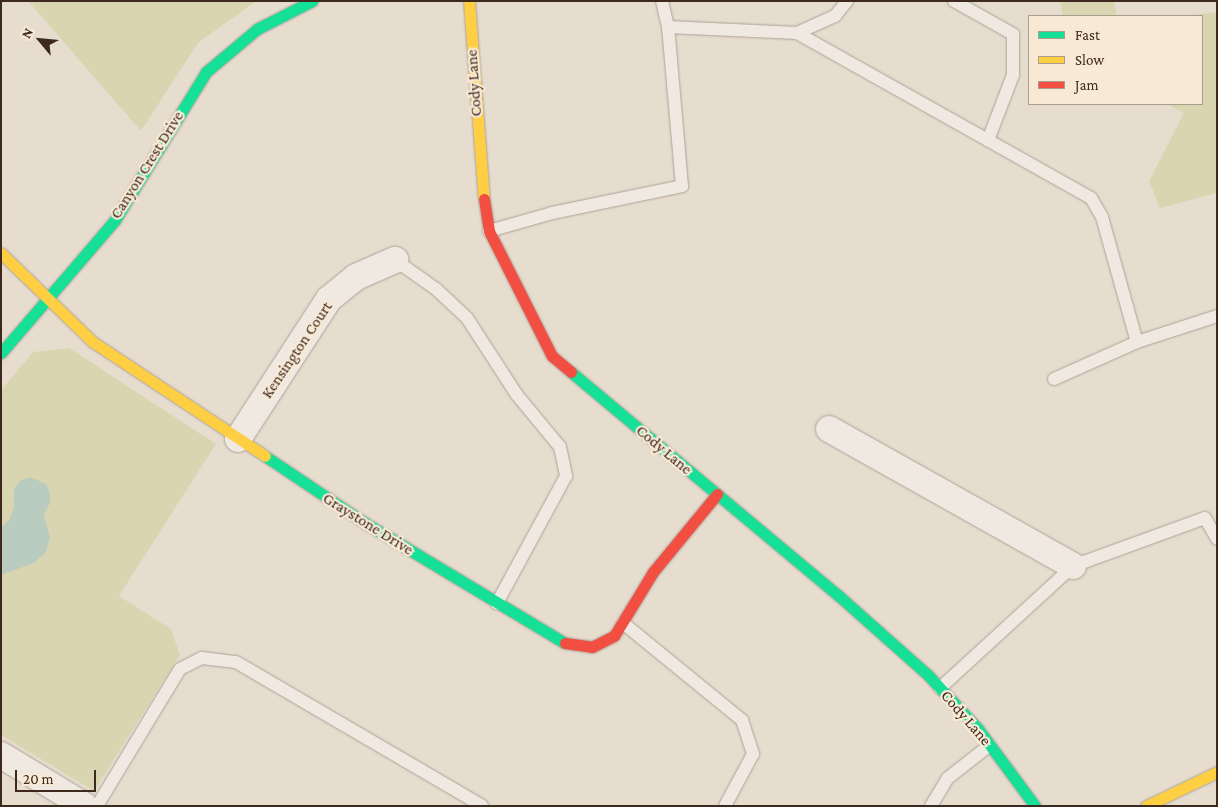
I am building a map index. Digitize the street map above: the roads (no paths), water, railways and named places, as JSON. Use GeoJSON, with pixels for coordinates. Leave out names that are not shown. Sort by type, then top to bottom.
{"type":"FeatureCollection","features":[{"type":"Feature","properties":{"kind":"street","name":"Canyon Crest Drive"},"geometry":{"type":"LineString","coordinates":[[1,353],[115,220],[206,72],[257,28],[312,1]]}},
{"type":"Feature","properties":{"kind":"street","name":"Cody Lane"},"geometry":{"type":"LineString","coordinates":[[469,1],[482,173],[490,231],[552,356],[839,596],[940,688],[990,745],[1035,806]]}},
{"type":"Feature","properties":{"kind":"street","name":"Graystone Drive"},"geometry":{"type":"LineString","coordinates":[[1,253],[93,342],[365,523],[568,645],[592,647],[614,636],[653,572],[717,494]]}},
{"type":"Feature","properties":{"kind":"street","name":"Kensington Court"},"geometry":{"type":"LineString","coordinates":[[238,439],[329,299],[356,277],[395,260]]}},
{"type":"Feature","properties":{"kind":"street"},"geometry":{"type":"LineString","coordinates":[[829,429],[1073,566]]}},
{"type":"Feature","properties":{"kind":"street"},"geometry":{"type":"LineString","coordinates":[[1,755],[85,806]]}},
{"type":"Feature","properties":{"kind":"street"},"geometry":{"type":"LineString","coordinates":[[1146,806],[1217,772]]}},
{"type":"Feature","properties":{"kind":"lane"},"geometry":{"type":"LineString","coordinates":[[490,231],[552,213],[682,186],[668,27],[662,1]]}},
{"type":"Feature","properties":{"kind":"lane"},"geometry":{"type":"LineString","coordinates":[[668,27],[796,33],[835,16],[847,1]]}},
{"type":"Feature","properties":{"kind":"lane"},"geometry":{"type":"LineString","coordinates":[[954,1],[1014,34],[1013,75],[988,140]]}},
{"type":"Feature","properties":{"kind":"lane"},"geometry":{"type":"LineString","coordinates":[[796,33],[1091,198],[1102,217],[1137,342]]}},
{"type":"Feature","properties":{"kind":"lane"},"geometry":{"type":"LineString","coordinates":[[395,260],[436,289],[467,318],[517,396],[560,447],[566,476],[497,603]]}},
{"type":"Feature","properties":{"kind":"lane"},"geometry":{"type":"LineString","coordinates":[[1054,379],[1137,342],[1217,316]]}},
{"type":"Feature","properties":{"kind":"lane"},"geometry":{"type":"LineString","coordinates":[[940,688],[1073,566],[1205,518],[1217,539]]}},
{"type":"Feature","properties":{"kind":"lane"},"geometry":{"type":"LineString","coordinates":[[623,623],[742,720],[753,754],[725,806]]}},
{"type":"Feature","properties":{"kind":"lane"},"geometry":{"type":"LineString","coordinates":[[97,806],[180,669],[202,658],[236,662],[482,806]]}},
{"type":"Feature","properties":{"kind":"lane"},"geometry":{"type":"LineString","coordinates":[[931,806],[948,778],[990,745]]}}]}
